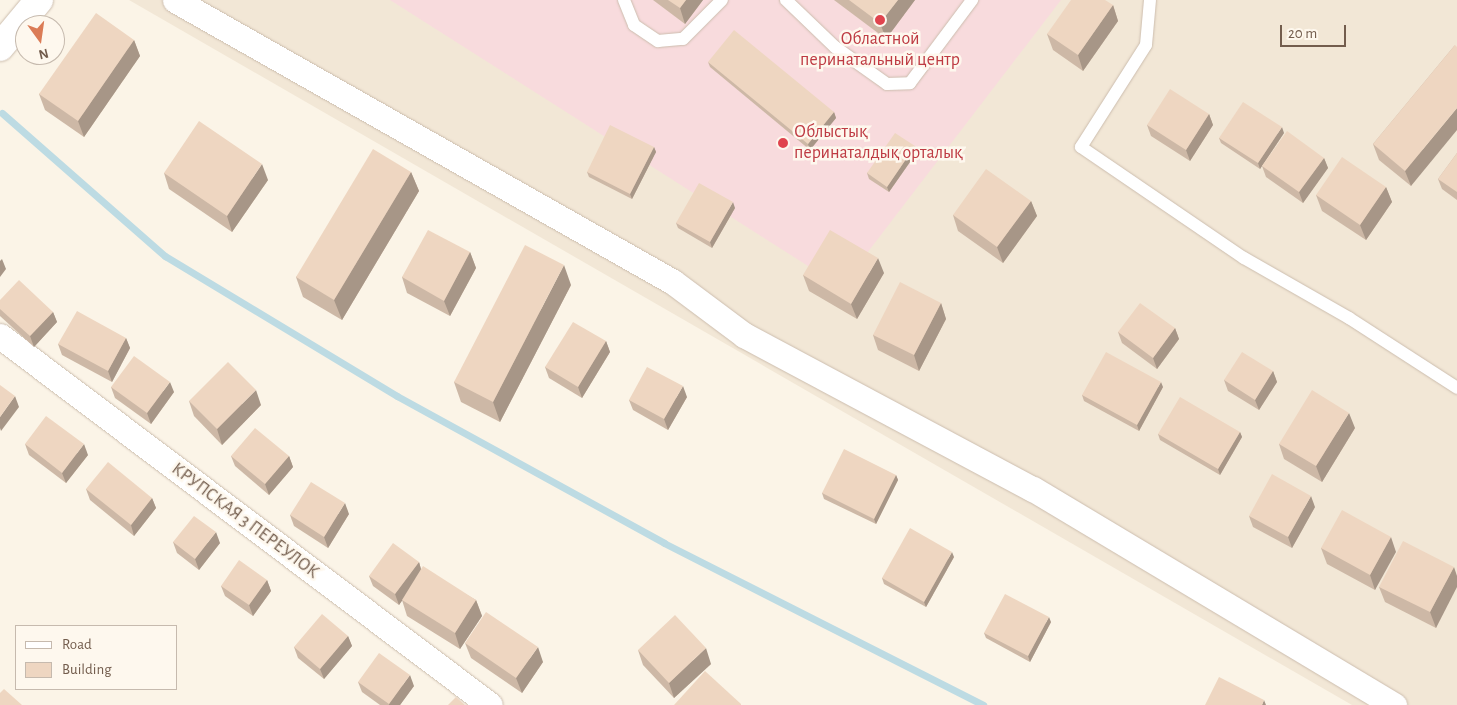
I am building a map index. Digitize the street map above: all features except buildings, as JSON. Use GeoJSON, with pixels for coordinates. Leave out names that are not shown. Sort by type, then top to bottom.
{"type":"FeatureCollection","features":[{"type":"Feature","properties":{"kind":"street"},"geometry":{"type":"LineString","coordinates":[[0,47],[39,0]]}},
{"type":"Feature","properties":{"kind":"street"},"geometry":{"type":"LineString","coordinates":[[175,0],[673,282],[744,335],[1033,489],[1394,705]]}},
{"type":"Feature","properties":{"kind":"street","name":"КРУПСКАЯ 3 ПЕРЕУЛОК"},"geometry":{"type":"LineString","coordinates":[[0,336],[490,705]]}},
{"type":"Feature","properties":{"kind":"lane"},"geometry":{"type":"LineString","coordinates":[[624,0],[634,25],[658,41],[683,39],[722,0]]}},
{"type":"Feature","properties":{"kind":"lane"},"geometry":{"type":"LineString","coordinates":[[786,0],[835,47],[887,84],[910,83],[972,0]]}},
{"type":"Feature","properties":{"kind":"lane"},"geometry":{"type":"LineString","coordinates":[[1150,0],[1146,45],[1081,147],[1244,258],[1349,318],[1457,388]]}},
{"type":"Feature","properties":{"kind":"shaded area"},"geometry":{"type":"Polygon","coordinates":[[[129,0],[1457,0],[1457,705],[1352,705],[129,0]]]}},
{"type":"Feature","properties":{"kind":"shaded area","name":"Облыстық перинаталдық орталық"},"geometry":{"type":"Polygon","coordinates":[[[390,0],[1061,0],[841,287],[390,0]]]}},
{"type":"Feature","properties":{"kind":"waterway"},"geometry":{"type":"LineString","coordinates":[[2,113],[165,256],[397,396],[664,543],[983,705]]}},
{"type":"Feature","properties":{"kind":"place","name":"Областной перинатальный центр"},"geometry":{"type":"Point","coordinates":[880,20]}},
{"type":"Feature","properties":{"kind":"place","name":"Облыстық перинаталдық орталық"},"geometry":{"type":"Point","coordinates":[783,143]}}]}
